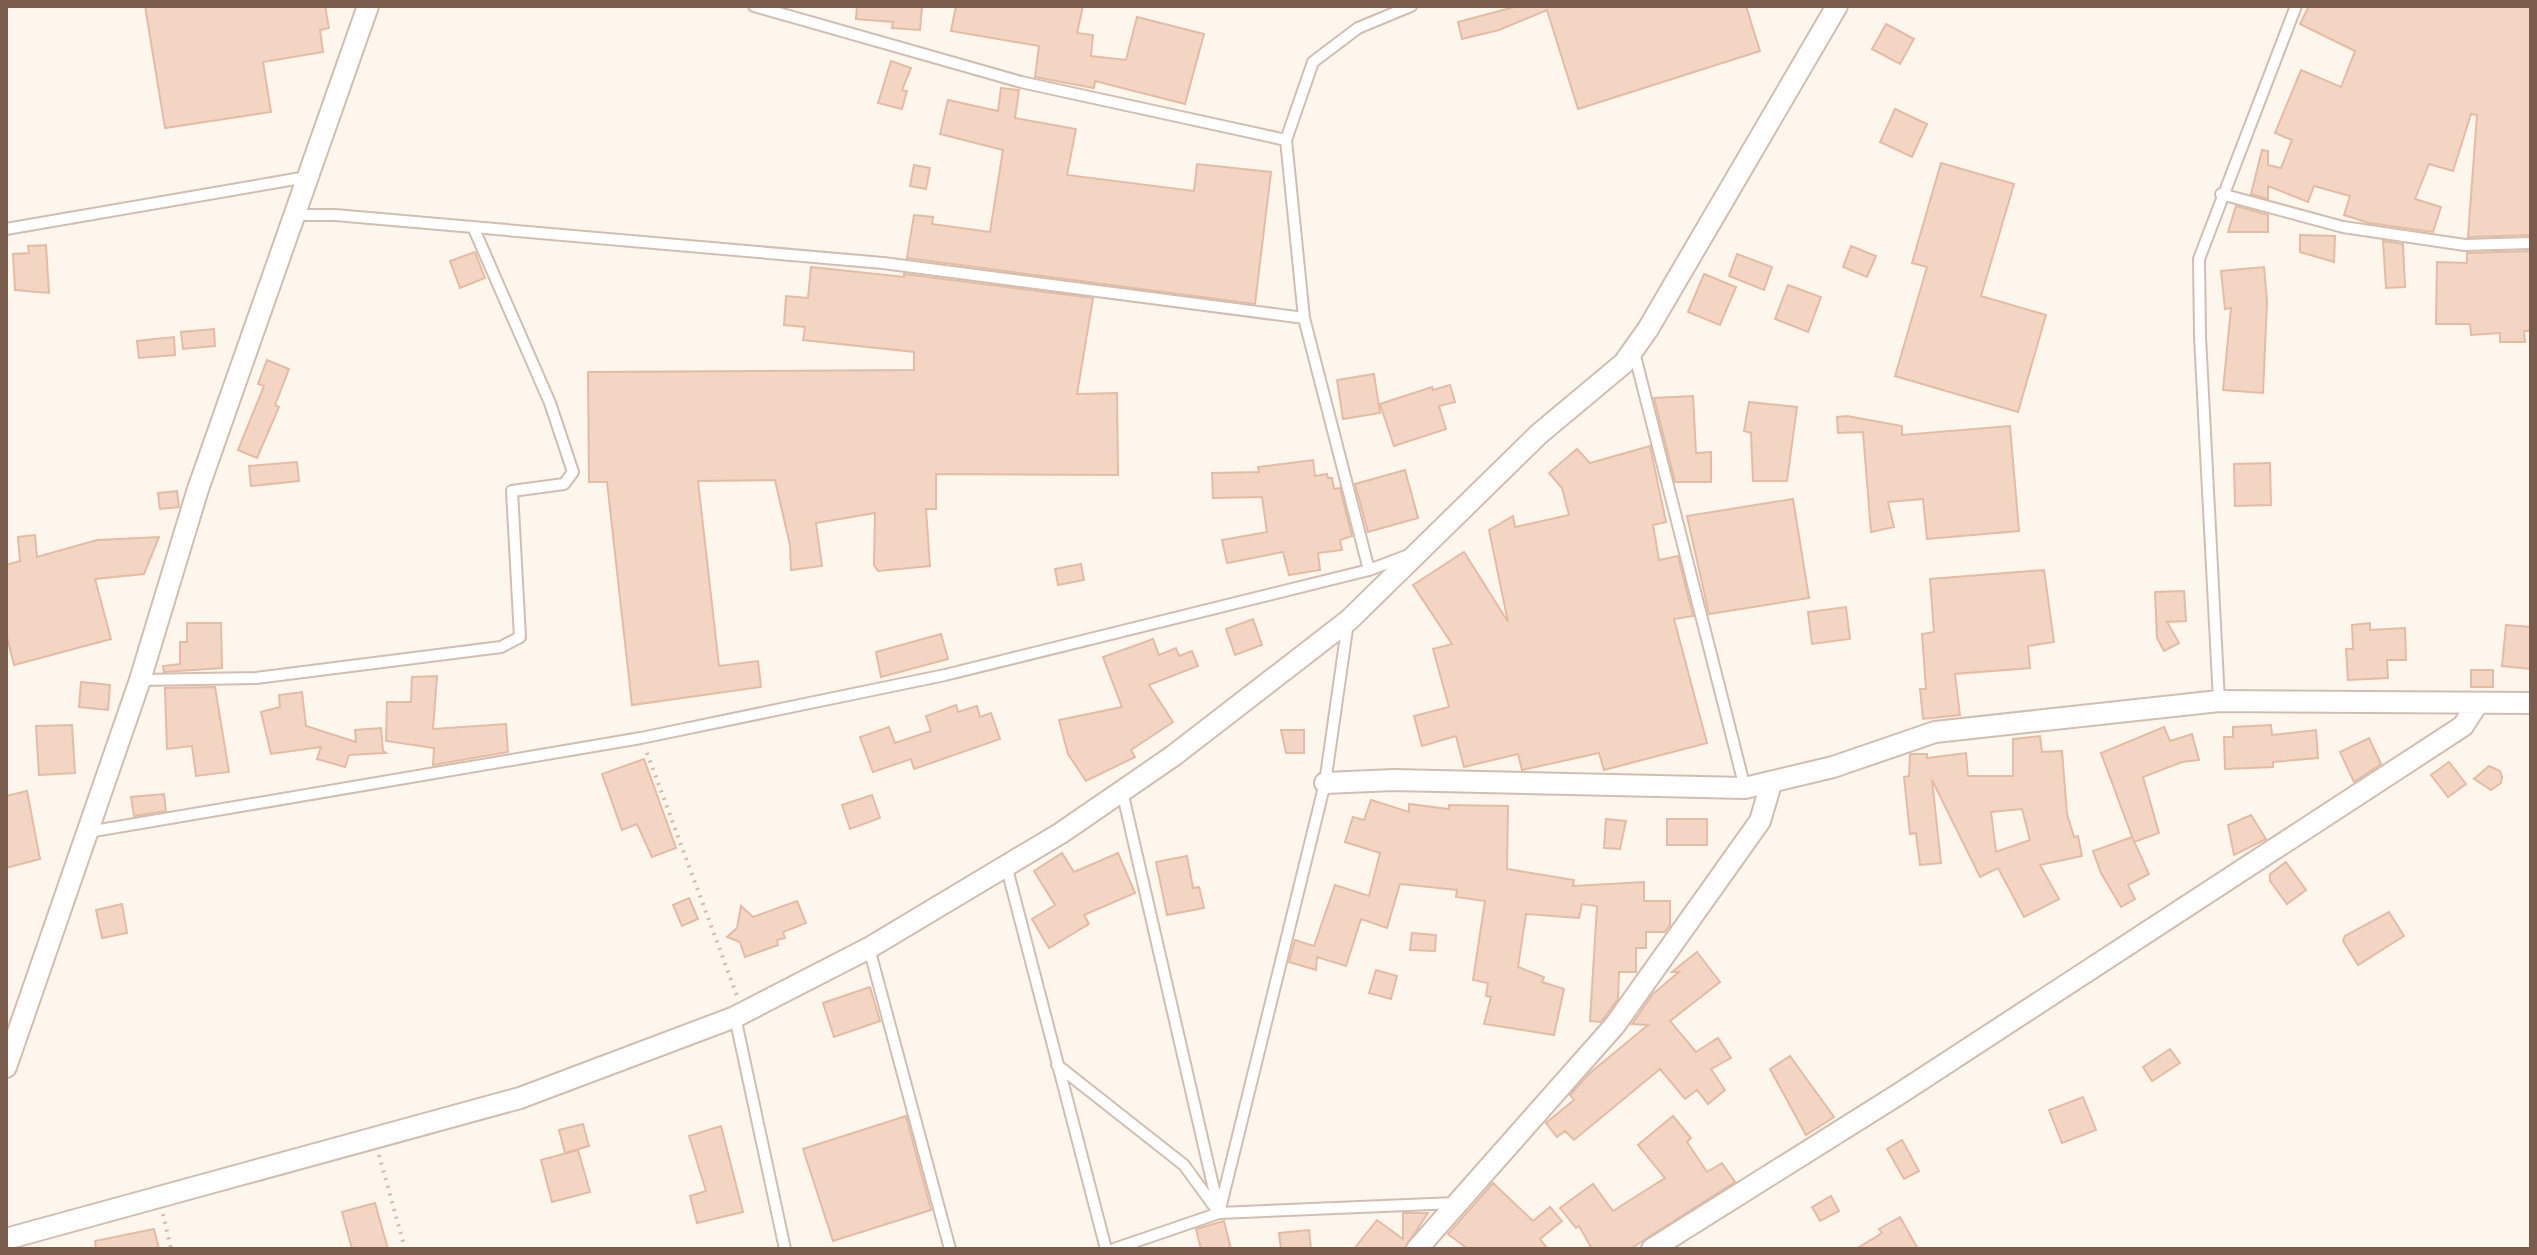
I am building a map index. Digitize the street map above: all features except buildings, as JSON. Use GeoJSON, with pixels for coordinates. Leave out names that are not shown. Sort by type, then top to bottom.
{"type":"FeatureCollection","features":[{"type":"Feature","properties":{"kind":"street"},"geometry":{"type":"LineString","coordinates":[[6,1067],[140,680],[198,489],[368,6]]}},
{"type":"Feature","properties":{"kind":"street"},"geometry":{"type":"LineString","coordinates":[[6,1239],[520,1098],[739,1015],[869,948],[1122,791],[1185,747],[1349,620],[1424,550],[1539,434],[1624,363],[1837,6]]}},
{"type":"Feature","properties":{"kind":"street"},"geometry":{"type":"LineString","coordinates":[[1325,783],[1394,780],[1745,788],[1771,784],[1935,732],[2219,701],[2531,703]]}},
{"type":"Feature","properties":{"kind":"street"},"geometry":{"type":"LineString","coordinates":[[1652,1249],[1899,1094],[2463,726],[2478,703]]}},
{"type":"Feature","properties":{"kind":"street"},"geometry":{"type":"LineString","coordinates":[[1417,1249],[1615,1025],[1760,821],[1771,784]]}},
{"type":"Feature","properties":{"kind":"lane"},"geometry":{"type":"LineString","coordinates":[[754,6],[1021,82],[1286,140]]}},
{"type":"Feature","properties":{"kind":"lane"},"geometry":{"type":"LineString","coordinates":[[1369,570],[1304,318],[1286,140],[1313,62],[1358,28],[1411,6]]}},
{"type":"Feature","properties":{"kind":"lane"},"geometry":{"type":"LineString","coordinates":[[2219,701],[2200,337],[2199,259],[2221,194],[2296,6]]}},
{"type":"Feature","properties":{"kind":"lane"},"geometry":{"type":"LineString","coordinates":[[6,229],[307,177]]}},
{"type":"Feature","properties":{"kind":"lane"},"geometry":{"type":"LineString","coordinates":[[2221,194],[2343,227],[2465,245],[2531,243]]}},
{"type":"Feature","properties":{"kind":"lane"},"geometry":{"type":"LineString","coordinates":[[294,215],[335,215],[883,263],[1304,318]]}},
{"type":"Feature","properties":{"kind":"lane"},"geometry":{"type":"LineString","coordinates":[[140,680],[256,678],[501,647],[520,637],[512,491],[564,484],[573,472],[550,403],[474,229]]}},
{"type":"Feature","properties":{"kind":"lane"},"geometry":{"type":"LineString","coordinates":[[1633,350],[1745,788]]}},
{"type":"Feature","properties":{"kind":"lane"},"geometry":{"type":"LineString","coordinates":[[86,833],[641,738],[945,675],[1369,570],[1424,550]]}},
{"type":"Feature","properties":{"kind":"lane"},"geometry":{"type":"LineString","coordinates":[[1219,1213],[1325,783],[1349,620]]}},
{"type":"Feature","properties":{"kind":"lane"},"geometry":{"type":"LineString","coordinates":[[1122,791],[1219,1213]]}},
{"type":"Feature","properties":{"kind":"lane"},"geometry":{"type":"LineString","coordinates":[[1006,865],[1106,1249]]}},
{"type":"Feature","properties":{"kind":"lane"},"geometry":{"type":"LineString","coordinates":[[869,948],[950,1249]]}},
{"type":"Feature","properties":{"kind":"lane"},"geometry":{"type":"LineString","coordinates":[[739,1015],[785,1249]]}},
{"type":"Feature","properties":{"kind":"lane"},"geometry":{"type":"LineString","coordinates":[[1057,1065],[1184,1165],[1219,1213]]}},
{"type":"Feature","properties":{"kind":"lane"},"geometry":{"type":"LineString","coordinates":[[1114,1249],[1219,1213],[1455,1203]]}},
{"type":"Feature","properties":{"kind":"path"},"geometry":{"type":"LineString","coordinates":[[641,738],[739,1015]]}},
{"type":"Feature","properties":{"kind":"path"},"geometry":{"type":"LineString","coordinates":[[374,1137],[405,1249]]}},
{"type":"Feature","properties":{"kind":"path"},"geometry":{"type":"LineString","coordinates":[[159,1196],[171,1249]]}}]}
